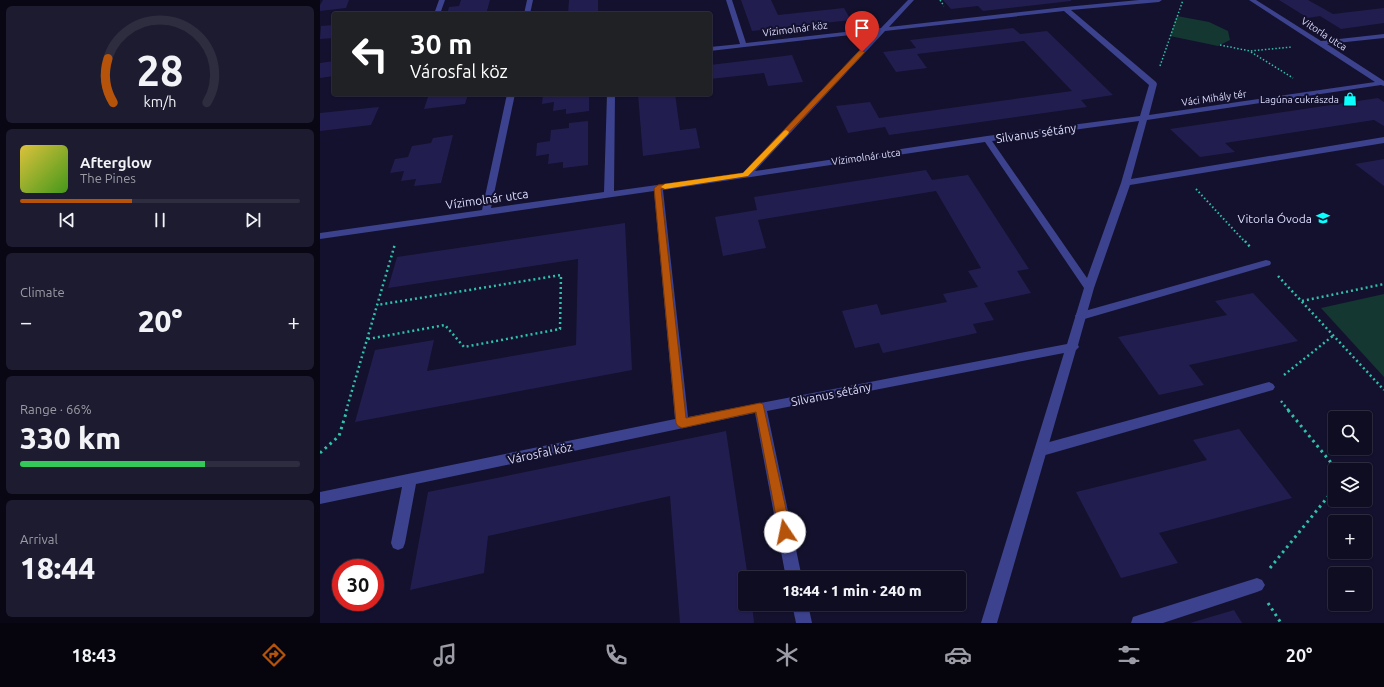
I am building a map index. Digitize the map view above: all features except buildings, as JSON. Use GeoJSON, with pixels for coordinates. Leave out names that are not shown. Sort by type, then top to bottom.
{"type":"FeatureCollection","features":[{"type":"Feature","properties":{"kind":"street"},"geometry":{"type":"LineString","coordinates":[[438,12],[442,0]]}},
{"type":"Feature","properties":{"kind":"street"},"geometry":{"type":"LineString","coordinates":[[527,12],[530,0]]}},
{"type":"Feature","properties":{"kind":"street"},"geometry":{"type":"LineString","coordinates":[[729,0],[744,46]]}},
{"type":"Feature","properties":{"kind":"street"},"geometry":{"type":"LineString","coordinates":[[746,175],[911,0]]}},
{"type":"Feature","properties":{"kind":"street"},"geometry":{"type":"LineString","coordinates":[[883,29],[1159,0]]}},
{"type":"Feature","properties":{"kind":"street","name":"Vitorla utca"},"geometry":{"type":"LineString","coordinates":[[1252,0],[1383,83]]}},
{"type":"Feature","properties":{"kind":"street"},"geometry":{"type":"LineString","coordinates":[[989,623],[1073,347],[1089,288],[1126,183],[1145,118],[1153,84],[1065,9]]}},
{"type":"Feature","properties":{"kind":"street","name":"Vízimolnár köz"},"geometry":{"type":"LineString","coordinates":[[712,49],[883,29]]}},
{"type":"Feature","properties":{"kind":"street"},"geometry":{"type":"LineString","coordinates":[[1320,43],[1384,36]]}},
{"type":"Feature","properties":{"kind":"street","name":"Váci Mihály tér"},"geometry":{"type":"LineString","coordinates":[[1145,118],[1383,83]]}},
{"type":"Feature","properties":{"kind":"street"},"geometry":{"type":"LineString","coordinates":[[486,212],[511,96]]}},
{"type":"Feature","properties":{"kind":"street"},"geometry":{"type":"LineString","coordinates":[[609,195],[611,96]]}},
{"type":"Feature","properties":{"kind":"street","name":"Silvanus sétány"},"geometry":{"type":"LineString","coordinates":[[1089,288],[987,139],[1145,118]]}},
{"type":"Feature","properties":{"kind":"street","name":"Vízimolnár utca"},"geometry":{"type":"LineString","coordinates":[[320,236],[987,139]]}},
{"type":"Feature","properties":{"kind":"street"},"geometry":{"type":"LineString","coordinates":[[1126,183],[1384,140]]}},
{"type":"Feature","properties":{"kind":"street"},"geometry":{"type":"LineString","coordinates":[[658,188],[682,423]]}},
{"type":"Feature","properties":{"kind":"street"},"geometry":{"type":"LineString","coordinates":[[1081,316],[1266,263]]}},
{"type":"Feature","properties":{"kind":"street","name":"Silvanus sétány"},"geometry":{"type":"LineString","coordinates":[[760,407],[1073,347]]}},
{"type":"Feature","properties":{"kind":"street"},"geometry":{"type":"LineString","coordinates":[[1042,450],[1269,387]]}},
{"type":"Feature","properties":{"kind":"street"},"geometry":{"type":"LineString","coordinates":[[760,407],[793,571]]}},
{"type":"Feature","properties":{"kind":"street","name":"Városfal köz"},"geometry":{"type":"LineString","coordinates":[[320,498],[760,407]]}},
{"type":"Feature","properties":{"kind":"street"},"geometry":{"type":"LineString","coordinates":[[398,543],[410,479]]}},
{"type":"Feature","properties":{"kind":"street"},"geometry":{"type":"LineString","coordinates":[[1139,623],[1257,585]]}},
{"type":"Feature","properties":{"kind":"street"},"geometry":{"type":"LineString","coordinates":[[801,611],[804,623]]}},
{"type":"Feature","properties":{"kind":"path"},"geometry":{"type":"LineString","coordinates":[[1153,84],[1183,0]]}},
{"type":"Feature","properties":{"kind":"path"},"geometry":{"type":"LineString","coordinates":[[1250,52],[1320,43]]}},
{"type":"Feature","properties":{"kind":"path"},"geometry":{"type":"LineString","coordinates":[[1220,45],[1250,52],[1316,92]]}},
{"type":"Feature","properties":{"kind":"path"},"geometry":{"type":"LineString","coordinates":[[1182,174],[1384,390]]}},
{"type":"Feature","properties":{"kind":"path"},"geometry":{"type":"LineString","coordinates":[[320,453],[339,436],[396,242]]}},
{"type":"Feature","properties":{"kind":"path"},"geometry":{"type":"LineString","coordinates":[[368,339],[445,325],[464,347],[560,329],[561,275],[378,305]]}},
{"type":"Feature","properties":{"kind":"path"},"geometry":{"type":"LineString","coordinates":[[1302,301],[1384,284]]}},
{"type":"Feature","properties":{"kind":"path"},"geometry":{"type":"LineString","coordinates":[[1331,463],[1269,387],[1334,335]]}},
{"type":"Feature","properties":{"kind":"path"},"geometry":{"type":"LineString","coordinates":[[1281,623],[1257,585],[1328,497]]}},
{"type":"Feature","properties":{"kind":"green space"},"geometry":{"type":"Polygon","coordinates":[[[1177,16],[1209,22],[1228,31],[1230,40],[1218,46],[1170,36],[1177,16]]]}},
{"type":"Feature","properties":{"kind":"green space"},"geometry":{"type":"Polygon","coordinates":[[[1384,294],[1384,377],[1321,308],[1384,294]]]}},
{"type":"Feature","properties":{"kind":"slow traffic"},"geometry":{"type":"LineString","coordinates":[[665,187],[746,175],[786,132]]}},
{"type":"Feature","properties":{"kind":"place","name":"Lagúna cukrászda"},"geometry":{"type":"Point","coordinates":[1350,99]}},
{"type":"Feature","properties":{"kind":"place","name":"Vitorla Óvoda"},"geometry":{"type":"Point","coordinates":[1323,218]}},
{"type":"Feature","properties":{"kind":"route"},"geometry":{"type":"LineString","coordinates":[[785,532],[760,407],[682,423],[658,188],[746,175],[862,52]]}}]}
